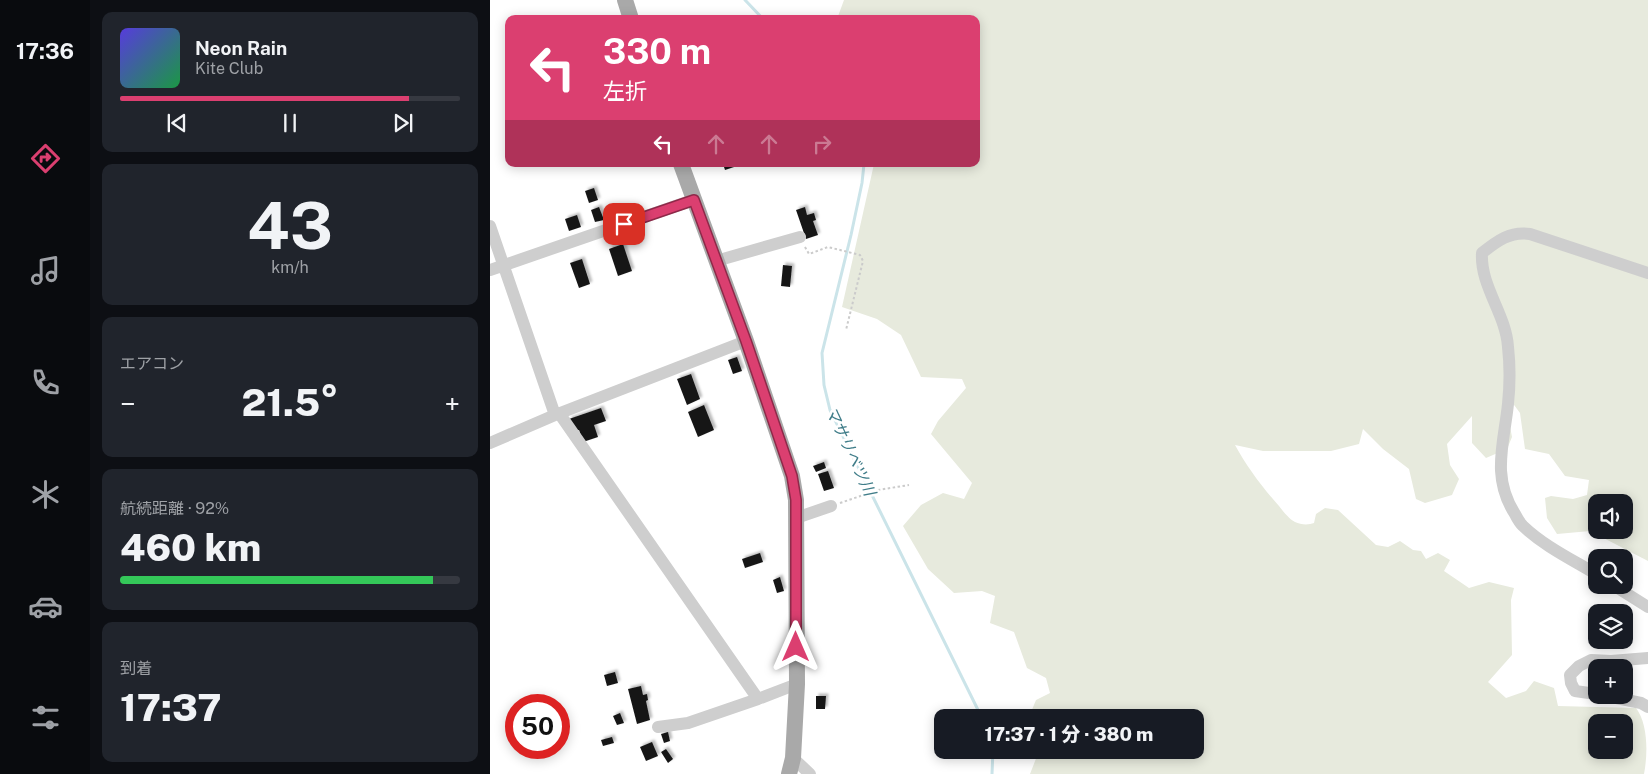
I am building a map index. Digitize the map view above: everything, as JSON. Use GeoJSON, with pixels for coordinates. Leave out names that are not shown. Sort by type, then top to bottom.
{"type":"FeatureCollection","features":[{"type":"Feature","properties":{"kind":"main road"},"geometry":{"type":"LineString","coordinates":[[625,0],[630,15]]}},
{"type":"Feature","properties":{"kind":"main road"},"geometry":{"type":"LineString","coordinates":[[682,167],[746,341],[792,476],[796,500],[796,684],[794,758],[789,774]]}},
{"type":"Feature","properties":{"kind":"street"},"geometry":{"type":"LineString","coordinates":[[490,270],[694,200]]}},
{"type":"Feature","properties":{"kind":"street"},"geometry":{"type":"LineString","coordinates":[[490,226],[557,414],[758,699]]}},
{"type":"Feature","properties":{"kind":"street"},"geometry":{"type":"LineString","coordinates":[[1588,569],[1553,548],[1522,525],[1508,504],[1500,478],[1508,402],[1508,345],[1502,322],[1481,265],[1482,253],[1498,240],[1512,234],[1530,234],[1648,273]]}},
{"type":"Feature","properties":{"kind":"street"},"geometry":{"type":"LineString","coordinates":[[716,261],[800,237]]}},
{"type":"Feature","properties":{"kind":"street"},"geometry":{"type":"LineString","coordinates":[[490,442],[746,341]]}},
{"type":"Feature","properties":{"kind":"street"},"geometry":{"type":"LineString","coordinates":[[796,518],[831,506]]}},
{"type":"Feature","properties":{"kind":"street"},"geometry":{"type":"LineString","coordinates":[[1627,594],[1648,608]]}},
{"type":"Feature","properties":{"kind":"street"},"geometry":{"type":"LineString","coordinates":[[1633,659],[1648,658]]}},
{"type":"Feature","properties":{"kind":"street"},"geometry":{"type":"LineString","coordinates":[[1588,662],[1579,666],[1570,675],[1571,683],[1575,690],[1588,692]]}},
{"type":"Feature","properties":{"kind":"street"},"geometry":{"type":"LineString","coordinates":[[658,727],[688,722],[758,699],[796,684]]}},
{"type":"Feature","properties":{"kind":"street"},"geometry":{"type":"LineString","coordinates":[[1633,701],[1648,707]]}},
{"type":"Feature","properties":{"kind":"street"},"geometry":{"type":"LineString","coordinates":[[794,758],[810,774]]}},
{"type":"Feature","properties":{"kind":"path"},"geometry":{"type":"LineString","coordinates":[[800,237],[809,254],[828,247],[855,253],[860,255],[863,260],[846,330]]}},
{"type":"Feature","properties":{"kind":"path"},"geometry":{"type":"LineString","coordinates":[[831,506],[878,490],[909,484]]}},
{"type":"Feature","properties":{"kind":"shaded area"},"geometry":{"type":"Polygon","coordinates":[[[844,0],[1648,0],[1648,561],[1633,553],[1633,549],[1625,549],[1605,539],[1633,539],[1633,494],[1588,494],[1588,531],[1557,534],[1547,518],[1545,498],[1551,496],[1573,499],[1587,495],[1589,480],[1565,476],[1549,454],[1525,449],[1520,413],[1503,390],[1512,437],[1507,449],[1486,458],[1472,443],[1472,416],[1447,444],[1450,465],[1459,479],[1452,495],[1425,503],[1416,499],[1409,469],[1383,449],[1363,429],[1359,444],[1331,451],[1263,451],[1235,445],[1261,484],[1286,515],[1295,522],[1312,524],[1316,514],[1325,508],[1338,510],[1376,545],[1388,547],[1400,541],[1413,550],[1421,551],[1426,559],[1438,553],[1450,560],[1444,571],[1469,588],[1489,582],[1514,588],[1511,600],[1512,655],[1488,682],[1506,698],[1526,691],[1534,681],[1554,688],[1558,706],[1636,708],[1645,730],[1646,757],[1644,774],[1030,774],[1036,759],[1204,759],[1204,709],[1032,709],[1036,700],[1050,693],[1046,678],[1027,668],[1014,632],[990,623],[995,596],[982,591],[954,593],[928,569],[903,526],[921,505],[943,493],[964,499],[972,483],[931,434],[938,421],[966,388],[962,379],[921,377],[901,335],[877,319],[842,307],[873,167],[980,167],[980,15],[838,15],[844,0]]]}},
{"type":"Feature","properties":{"kind":"building"},"geometry":{"type":"Polygon","coordinates":[[[594,188],[598,200],[589,203],[585,191],[594,188]]]}},
{"type":"Feature","properties":{"kind":"building"},"geometry":{"type":"Polygon","coordinates":[[[599,207],[604,220],[595,222],[591,210],[599,207]]]}},
{"type":"Feature","properties":{"kind":"building"},"geometry":{"type":"Polygon","coordinates":[[[805,207],[807,215],[814,213],[816,220],[813,221],[818,235],[806,239],[796,210],[805,207]]]}},
{"type":"Feature","properties":{"kind":"building"},"geometry":{"type":"Polygon","coordinates":[[[577,215],[581,227],[569,231],[565,219],[577,215]]]}},
{"type":"Feature","properties":{"kind":"building"},"geometry":{"type":"Polygon","coordinates":[[[623,244],[632,271],[618,276],[609,249],[623,244]]]}},
{"type":"Feature","properties":{"kind":"building"},"geometry":{"type":"Polygon","coordinates":[[[582,259],[590,284],[579,288],[570,263],[582,259]]]}},
{"type":"Feature","properties":{"kind":"building"},"geometry":{"type":"Polygon","coordinates":[[[783,265],[792,266],[790,287],[781,286],[783,265]]]}},
{"type":"Feature","properties":{"kind":"building"},"geometry":{"type":"Polygon","coordinates":[[[737,357],[742,371],[733,374],[728,360],[737,357]]]}},
{"type":"Feature","properties":{"kind":"building"},"geometry":{"type":"Polygon","coordinates":[[[691,374],[700,399],[687,405],[677,379],[691,374]]]}},
{"type":"Feature","properties":{"kind":"building"},"geometry":{"type":"Polygon","coordinates":[[[704,405],[714,430],[698,437],[688,412],[704,405]]]}},
{"type":"Feature","properties":{"kind":"building"},"geometry":{"type":"Polygon","coordinates":[[[601,408],[606,421],[594,425],[598,437],[583,442],[579,430],[573,432],[569,419],[601,408]]]}},
{"type":"Feature","properties":{"kind":"building"},"geometry":{"type":"Polygon","coordinates":[[[824,462],[826,468],[816,472],[813,466],[824,462]]]}},
{"type":"Feature","properties":{"kind":"building"},"geometry":{"type":"Polygon","coordinates":[[[828,471],[834,488],[824,491],[818,474],[828,471]]]}},
{"type":"Feature","properties":{"kind":"building"},"geometry":{"type":"Polygon","coordinates":[[[760,553],[763,562],[745,568],[742,559],[760,553]]]}},
{"type":"Feature","properties":{"kind":"building"},"geometry":{"type":"Polygon","coordinates":[[[780,577],[784,591],[777,593],[773,580],[780,577]]]}},
{"type":"Feature","properties":{"kind":"building"},"geometry":{"type":"Polygon","coordinates":[[[615,672],[618,683],[607,686],[604,675],[615,672]]]}},
{"type":"Feature","properties":{"kind":"building"},"geometry":{"type":"Polygon","coordinates":[[[641,686],[643,695],[647,694],[648,700],[646,701],[650,720],[637,724],[628,689],[641,686]]]}},
{"type":"Feature","properties":{"kind":"building"},"geometry":{"type":"Polygon","coordinates":[[[816,696],[826,696],[825,709],[816,709],[816,696]]]}},
{"type":"Feature","properties":{"kind":"building"},"geometry":{"type":"Polygon","coordinates":[[[620,713],[624,723],[617,725],[613,716],[620,713]]]}},
{"type":"Feature","properties":{"kind":"building"},"geometry":{"type":"Polygon","coordinates":[[[668,732],[670,741],[664,743],[661,734],[668,732]]]}},
{"type":"Feature","properties":{"kind":"building"},"geometry":{"type":"Polygon","coordinates":[[[612,737],[614,743],[603,746],[601,740],[612,737]]]}},
{"type":"Feature","properties":{"kind":"building"},"geometry":{"type":"Polygon","coordinates":[[[652,742],[658,756],[646,761],[640,747],[652,742]]]}},
{"type":"Feature","properties":{"kind":"building"},"geometry":{"type":"Polygon","coordinates":[[[666,749],[673,759],[668,763],[661,752],[666,749]]]}},
{"type":"Feature","properties":{"kind":"waterway","name":"マサリベツ川"},"geometry":{"type":"LineString","coordinates":[[745,0],[759,15]]}},
{"type":"Feature","properties":{"kind":"waterway","name":"マサリベツ川"},"geometry":{"type":"LineString","coordinates":[[864,167],[851,235],[822,353],[824,385],[830,410],[978,709]]}},
{"type":"Feature","properties":{"kind":"waterway","name":"マサリベツ川"},"geometry":{"type":"LineString","coordinates":[[992,774],[993,759]]}},
{"type":"Feature","properties":{"kind":"route"},"geometry":{"type":"LineString","coordinates":[[624,224],[694,200],[746,341],[792,476],[796,500],[796,647]]}}]}
